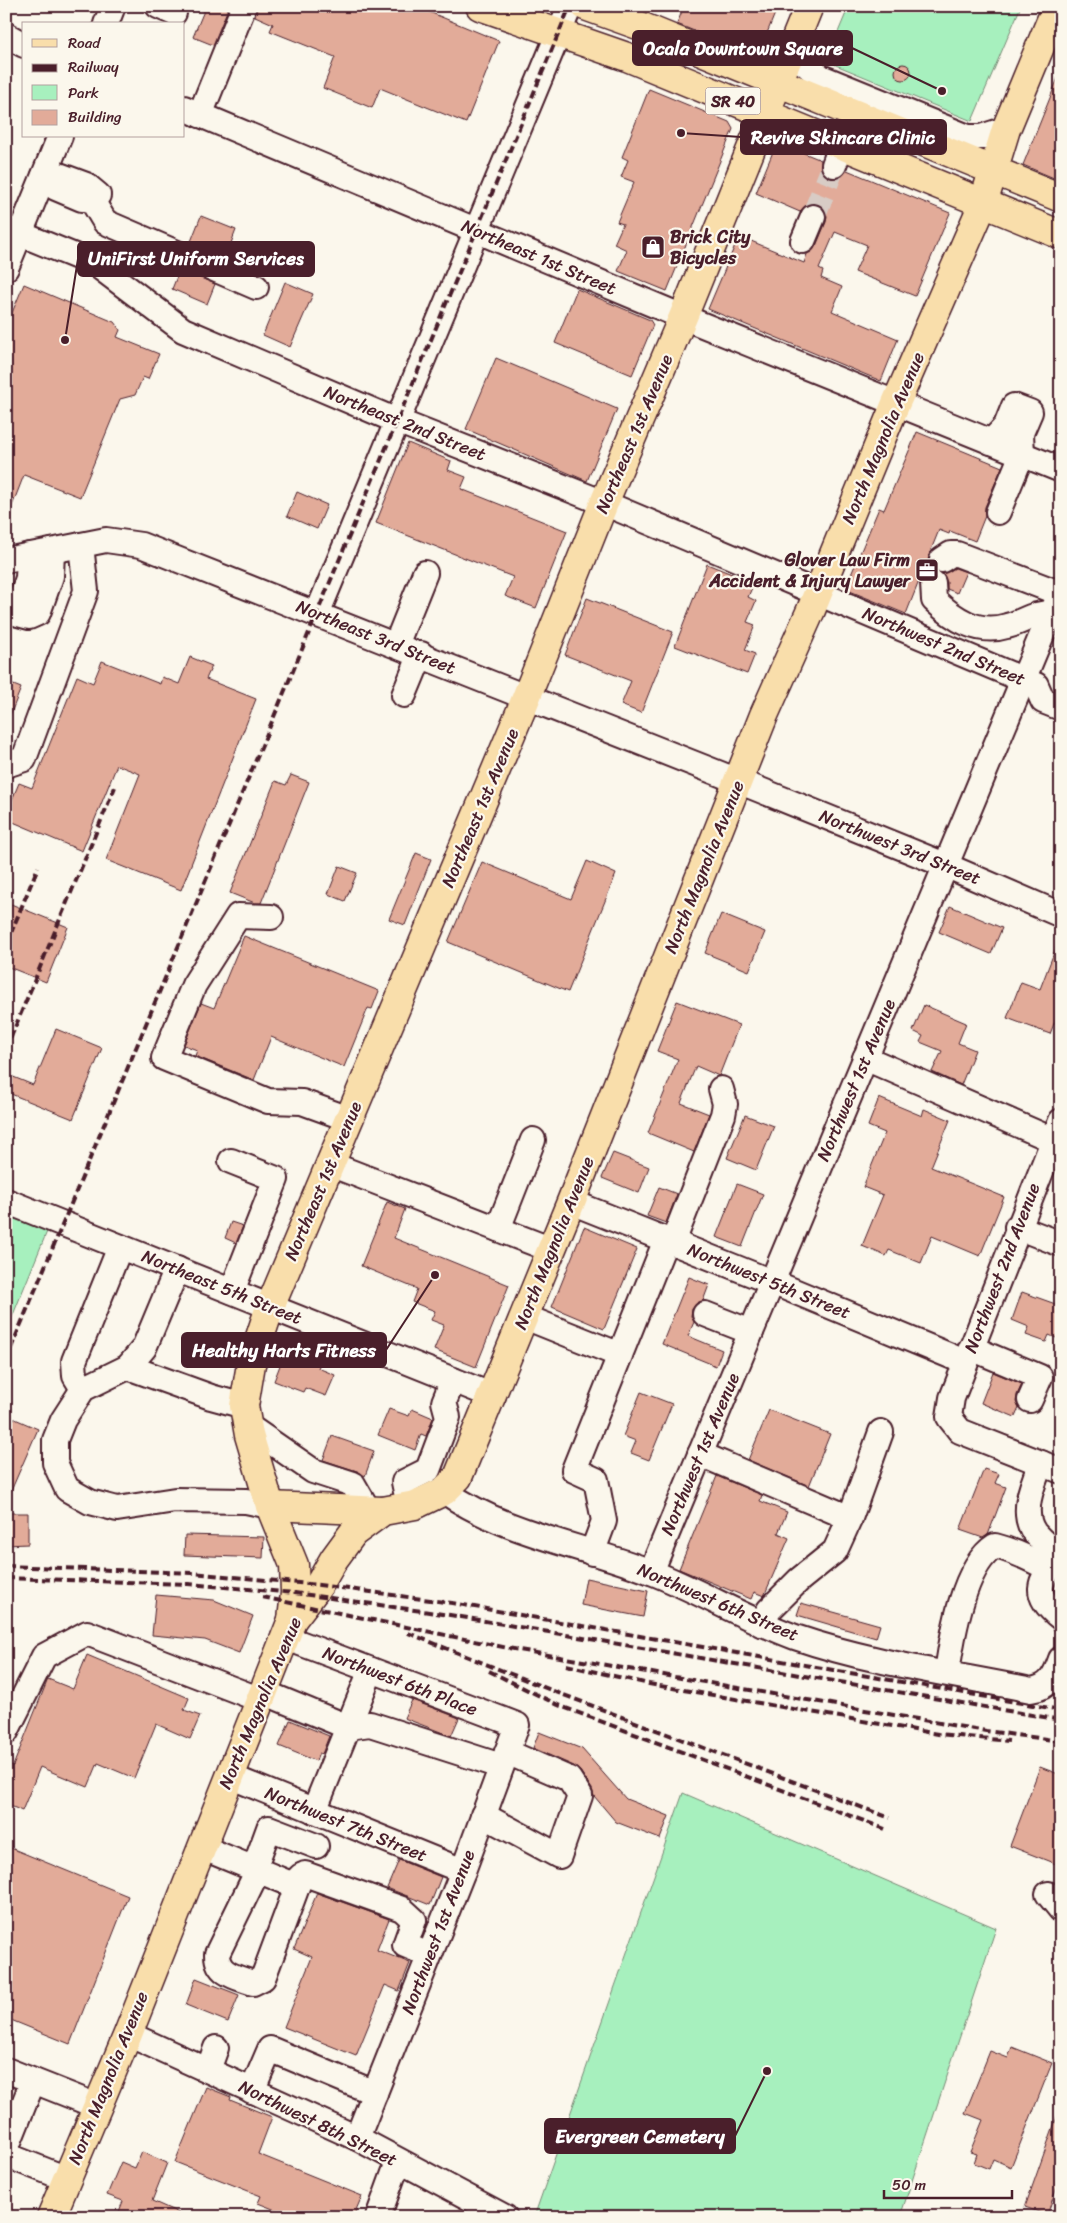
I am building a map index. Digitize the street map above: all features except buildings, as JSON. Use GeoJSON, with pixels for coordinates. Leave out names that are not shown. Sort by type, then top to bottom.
{"type":"FeatureCollection","features":[{"type":"Feature","properties":{"kind":"main road","name":"SR 40"},"geometry":{"type":"LineString","coordinates":[[480,6],[627,57],[764,114],[838,155],[983,204],[1061,235]]}},
{"type":"Feature","properties":{"kind":"main road","name":"SR 40"},"geometry":{"type":"LineString","coordinates":[[585,6],[638,25],[1061,198]]}},
{"type":"Feature","properties":{"kind":"main road","name":"Northeast 1st Avenue"},"geometry":{"type":"LineString","coordinates":[[288,1629],[295,1593],[294,1565],[270,1506],[246,1416],[251,1364],[270,1307],[526,696],[809,6]]}},
{"type":"Feature","properties":{"kind":"main road","name":"North Magnolia Avenue"},"geometry":{"type":"LineString","coordinates":[[52,2217],[96,2106],[128,2034],[288,1629],[319,1585],[334,1559],[375,1510],[409,1506],[444,1491],[458,1478],[552,1250],[738,781],[896,403],[983,204],[1006,129],[1057,6]]}},
{"type":"Feature","properties":{"kind":"main road"},"geometry":{"type":"LineString","coordinates":[[270,1506],[375,1510]]}},
{"type":"Feature","properties":{"kind":"street"},"geometry":{"type":"LineString","coordinates":[[107,22],[113,6]]}},
{"type":"Feature","properties":{"kind":"street"},"geometry":{"type":"LineString","coordinates":[[192,111],[244,6]]}},
{"type":"Feature","properties":{"kind":"street"},"geometry":{"type":"LineString","coordinates":[[317,614],[570,6]]}},
{"type":"Feature","properties":{"kind":"street"},"geometry":{"type":"LineString","coordinates":[[6,35],[22,44]]}},
{"type":"Feature","properties":{"kind":"street"},"geometry":{"type":"LineString","coordinates":[[794,43],[803,62],[821,77],[968,137],[980,137],[1006,129]]}},
{"type":"Feature","properties":{"kind":"street","name":"Northeast 1st Street"},"geometry":{"type":"LineString","coordinates":[[192,111],[683,317],[1061,470]]}},
{"type":"Feature","properties":{"kind":"street"},"geometry":{"type":"LineString","coordinates":[[6,268],[13,231],[44,176],[59,138]]}},
{"type":"Feature","properties":{"kind":"street"},"geometry":{"type":"LineString","coordinates":[[44,176],[56,188],[82,199],[90,197],[105,222],[256,287]]}},
{"type":"Feature","properties":{"kind":"street"},"geometry":{"type":"LineString","coordinates":[[803,241],[813,217]]}},
{"type":"Feature","properties":{"kind":"street","name":"Northeast 2nd Street"},"geometry":{"type":"LineString","coordinates":[[13,231],[97,266],[183,330],[818,593]]}},
{"type":"Feature","properties":{"kind":"street"},"geometry":{"type":"LineString","coordinates":[[991,442],[1006,426],[1014,406],[1030,412],[1021,433],[1022,454],[998,512]]}},
{"type":"Feature","properties":{"kind":"street","name":"Northeast 3rd Street"},"geometry":{"type":"LineString","coordinates":[[6,560],[106,540],[141,545],[738,781]]}},
{"type":"Feature","properties":{"kind":"street"},"geometry":{"type":"LineString","coordinates":[[6,765],[24,758],[86,591],[80,545]]}},
{"type":"Feature","properties":{"kind":"street"},"geometry":{"type":"LineString","coordinates":[[29,556],[28,578],[17,609],[18,614],[29,617],[38,613],[48,585],[51,576],[52,551]]}},
{"type":"Feature","properties":{"kind":"street"},"geometry":{"type":"LineString","coordinates":[[933,583],[934,600],[950,616],[967,625],[989,630],[1008,626],[1039,613],[1057,598],[957,554],[951,554],[942,560]]}},
{"type":"Feature","properties":{"kind":"street"},"geometry":{"type":"LineString","coordinates":[[396,645],[425,573]]}},
{"type":"Feature","properties":{"kind":"street","name":"Northwest 2nd Street"},"geometry":{"type":"LineString","coordinates":[[818,593],[1036,685],[1043,701],[1061,708]]}},
{"type":"Feature","properties":{"kind":"street","name":"Northwest 1st Avenue"},"geometry":{"type":"LineString","coordinates":[[651,1572],[1057,598]]}},
{"type":"Feature","properties":{"kind":"street"},"geometry":{"type":"LineString","coordinates":[[404,695],[420,654]]}},
{"type":"Feature","properties":{"kind":"street","name":"Northwest 3rd Street"},"geometry":{"type":"LineString","coordinates":[[738,781],[945,865],[1061,915]]}},
{"type":"Feature","properties":{"kind":"street"},"geometry":{"type":"LineString","coordinates":[[271,917],[238,916],[194,985],[164,1058],[268,1101],[302,1102],[349,1119]]}},
{"type":"Feature","properties":{"kind":"street"},"geometry":{"type":"LineString","coordinates":[[865,1058],[1057,1130]]}},
{"type":"Feature","properties":{"kind":"street"},"geometry":{"type":"LineString","coordinates":[[592,1553],[604,1521],[596,1480],[574,1470],[620,1355],[723,1115],[725,1104],[721,1089]]}},
{"type":"Feature","properties":{"kind":"street","name":"Northwest 2nd Avenue"},"geometry":{"type":"LineString","coordinates":[[1051,1467],[960,1431],[949,1417],[952,1398],[968,1355],[1057,1130]]}},
{"type":"Feature","properties":{"kind":"street"},"geometry":{"type":"LineString","coordinates":[[498,1229],[533,1140]]}},
{"type":"Feature","properties":{"kind":"street"},"geometry":{"type":"LineString","coordinates":[[230,1161],[276,1179],[232,1291]]}},
{"type":"Feature","properties":{"kind":"street"},"geometry":{"type":"LineString","coordinates":[[330,1164],[552,1250]]}},
{"type":"Feature","properties":{"kind":"street","name":"Northeast 5th Street"},"geometry":{"type":"LineString","coordinates":[[6,1201],[493,1396]]}},
{"type":"Feature","properties":{"kind":"street","name":"Northwest 5th Street"},"geometry":{"type":"LineString","coordinates":[[571,1202],[772,1282],[968,1355],[1040,1377],[1030,1400]]}},
{"type":"Feature","properties":{"kind":"street"},"geometry":{"type":"LineString","coordinates":[[1018,1227],[1061,1244]]}},
{"type":"Feature","properties":{"kind":"street"},"geometry":{"type":"LineString","coordinates":[[83,1389],[75,1376],[74,1361],[120,1247]]}},
{"type":"Feature","properties":{"kind":"street"},"geometry":{"type":"LineString","coordinates":[[177,1269],[144,1348],[128,1367],[83,1389],[63,1420],[55,1440],[55,1462],[68,1489],[90,1502],[117,1509],[174,1500],[246,1501],[270,1506]]}},
{"type":"Feature","properties":{"kind":"street"},"geometry":{"type":"LineString","coordinates":[[705,1314],[751,1332]]}},
{"type":"Feature","properties":{"kind":"street"},"geometry":{"type":"LineString","coordinates":[[525,1317],[620,1355]]}},
{"type":"Feature","properties":{"kind":"street"},"geometry":{"type":"LineString","coordinates":[[128,1367],[211,1397],[246,1416],[313,1471],[353,1484],[375,1510]]}},
{"type":"Feature","properties":{"kind":"street"},"geometry":{"type":"LineString","coordinates":[[409,1506],[404,1482],[428,1470],[448,1417],[444,1402],[453,1380]]}},
{"type":"Feature","properties":{"kind":"street"},"geometry":{"type":"LineString","coordinates":[[761,1624],[769,1610],[799,1580],[835,1551],[850,1518],[881,1432]]}},
{"type":"Feature","properties":{"kind":"street"},"geometry":{"type":"LineString","coordinates":[[700,1454],[850,1518]]}},
{"type":"Feature","properties":{"kind":"street"},"geometry":{"type":"LineString","coordinates":[[1051,1467],[1032,1490],[1027,1511],[1033,1531],[1057,1561]]}},
{"type":"Feature","properties":{"kind":"street","name":"Northwest 6th Street"},"geometry":{"type":"LineString","coordinates":[[444,1491],[466,1506],[550,1540],[651,1572],[761,1624],[847,1653],[1031,1690],[1050,1683],[1058,1667]]}},
{"type":"Feature","properties":{"kind":"street"},"geometry":{"type":"LineString","coordinates":[[947,1673],[962,1601],[978,1561],[988,1550],[995,1546],[1025,1555],[1057,1561]]}},
{"type":"Feature","properties":{"kind":"street"},"geometry":{"type":"LineString","coordinates":[[1057,1561],[1042,1581],[1041,1594],[1047,1607],[1061,1618]]}},
{"type":"Feature","properties":{"kind":"street","name":"Northwest 6th Place"},"geometry":{"type":"LineString","coordinates":[[288,1629],[371,1670],[516,1725]]}},
{"type":"Feature","properties":{"kind":"street"},"geometry":{"type":"LineString","coordinates":[[6,1732],[44,1656],[87,1633],[348,1727],[370,1724],[504,1759],[569,1779],[580,1796],[560,1856],[483,1815]]}},
{"type":"Feature","properties":{"kind":"street"},"geometry":{"type":"LineString","coordinates":[[316,1846],[269,1828],[256,1870],[217,1954],[217,1963],[223,1971],[253,1983],[264,1978],[316,1846],[321,1813],[348,1727],[371,1670]]}},
{"type":"Feature","properties":{"kind":"street","name":"Northwest 1st Avenue"},"geometry":{"type":"LineString","coordinates":[[357,2138],[463,1871],[516,1725]]}},
{"type":"Feature","properties":{"kind":"street","name":"Northwest 7th Street"},"geometry":{"type":"LineString","coordinates":[[229,1776],[463,1871]]}},
{"type":"Feature","properties":{"kind":"street"},"geometry":{"type":"LineString","coordinates":[[201,1848],[291,1884],[303,1875]]}},
{"type":"Feature","properties":{"kind":"street"},"geometry":{"type":"LineString","coordinates":[[303,1875],[402,1908],[414,1920],[404,1944],[430,1955]]}},
{"type":"Feature","properties":{"kind":"street","name":"Northwest 8th Street"},"geometry":{"type":"LineString","coordinates":[[128,2034],[357,2138],[398,2162],[506,2217]]}},
{"type":"Feature","properties":{"kind":"street"},"geometry":{"type":"LineString","coordinates":[[208,2070],[216,2048]]}},
{"type":"Feature","properties":{"kind":"street"},"geometry":{"type":"LineString","coordinates":[[252,2091],[270,2049],[375,2093]]}},
{"type":"Feature","properties":{"kind":"street"},"geometry":{"type":"LineString","coordinates":[[6,2070],[96,2106]]}},
{"type":"Feature","properties":{"kind":"street"},"geometry":{"type":"LineString","coordinates":[[6,2149],[33,2081]]}},
{"type":"Feature","properties":{"kind":"street"},"geometry":{"type":"LineString","coordinates":[[6,2155],[67,2179]]}},
{"type":"Feature","properties":{"kind":"street"},"geometry":{"type":"LineString","coordinates":[[378,2217],[398,2162]]}},
{"type":"Feature","properties":{"kind":"green space"},"geometry":{"type":"Polygon","coordinates":[[[849,6],[1021,6],[972,121],[826,61],[849,6]]]}},
{"type":"Feature","properties":{"kind":"green space"},"geometry":{"type":"Polygon","coordinates":[[[6,1212],[48,1229],[6,1332],[6,1212]]]}},
{"type":"Feature","properties":{"kind":"green space"},"geometry":{"type":"Polygon","coordinates":[[[683,1793],[996,1928],[900,2217],[542,2217],[535,2214],[683,1793]]]}},
{"type":"Feature","properties":{"kind":"tunnel"},"geometry":{"type":"LineString","coordinates":[[813,217],[834,165]]}},
{"type":"Feature","properties":{"kind":"railway"},"geometry":{"type":"LineString","coordinates":[[6,1360],[570,6]]}},
{"type":"Feature","properties":{"kind":"railway"},"geometry":{"type":"LineString","coordinates":[[6,1049],[115,787]]}},
{"type":"Feature","properties":{"kind":"railway"},"geometry":{"type":"LineString","coordinates":[[6,945],[38,867]]}},
{"type":"Feature","properties":{"kind":"railway"},"geometry":{"type":"LineString","coordinates":[[6,1566],[192,1573],[319,1585],[452,1603],[1061,1710]]}},
{"type":"Feature","properties":{"kind":"railway"},"geometry":{"type":"LineString","coordinates":[[6,1578],[188,1584],[295,1593],[450,1615],[1061,1720]]}},
{"type":"Feature","properties":{"kind":"railway"},"geometry":{"type":"LineString","coordinates":[[262,1597],[508,1648],[986,1731],[1061,1741]]}},
{"type":"Feature","properties":{"kind":"railway"},"geometry":{"type":"LineString","coordinates":[[408,1633],[561,1694],[890,1818]]}},
{"type":"Feature","properties":{"kind":"railway"},"geometry":{"type":"LineString","coordinates":[[566,1665],[649,1684],[938,1734],[1009,1741]]}},
{"type":"Feature","properties":{"kind":"railway"},"geometry":{"type":"LineString","coordinates":[[489,1671],[558,1705],[885,1829]]}},
{"type":"Feature","properties":{"kind":"place","name":"Ocala Downtown Square"},"geometry":{"type":"Point","coordinates":[942,91]}},
{"type":"Feature","properties":{"kind":"place","name":"Revive Skincare Clinic"},"geometry":{"type":"Point","coordinates":[681,133]}},
{"type":"Feature","properties":{"kind":"place","name":"Brick City Bicycles"},"geometry":{"type":"Point","coordinates":[653,247]}},
{"type":"Feature","properties":{"kind":"place","name":"UniFirst Uniform Services"},"geometry":{"type":"Point","coordinates":[65,340]}},
{"type":"Feature","properties":{"kind":"place","name":"Glover Law Firm Accident & Injury Lawyer"},"geometry":{"type":"Point","coordinates":[927,570]}},
{"type":"Feature","properties":{"kind":"place","name":"Healthy Harts Fitness"},"geometry":{"type":"Point","coordinates":[435,1275]}},
{"type":"Feature","properties":{"kind":"place","name":"Evergreen Cemetery"},"geometry":{"type":"Point","coordinates":[767,2071]}}]}
